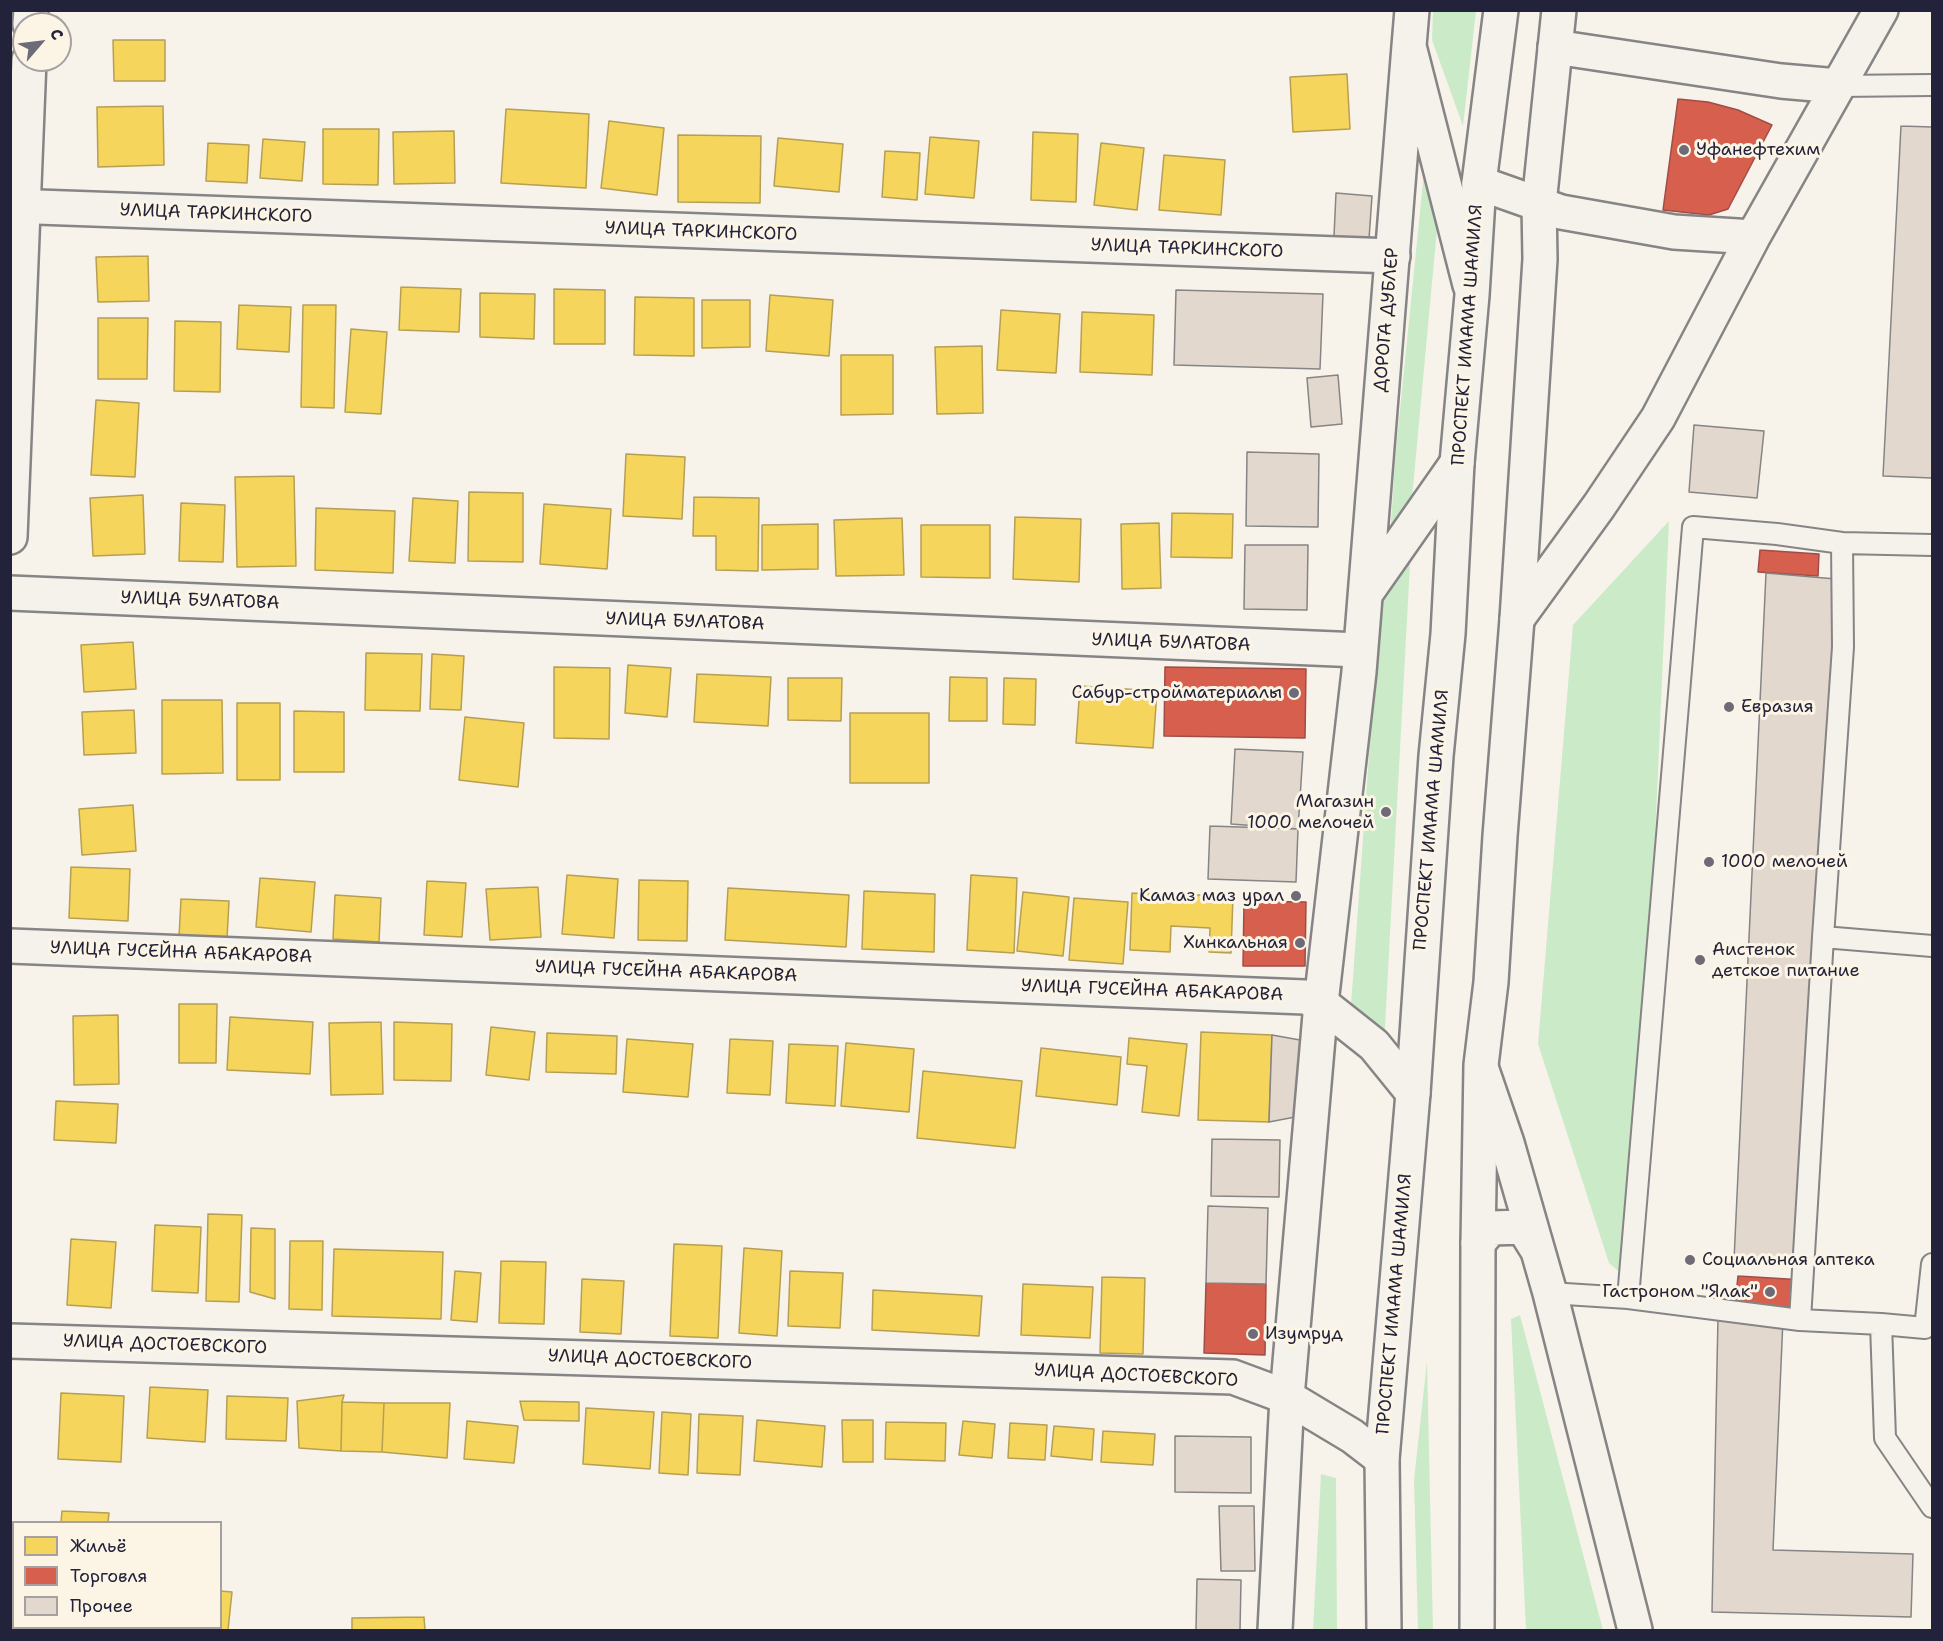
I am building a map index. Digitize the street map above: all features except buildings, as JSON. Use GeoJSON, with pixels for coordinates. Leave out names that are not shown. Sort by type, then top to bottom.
{"type":"FeatureCollection","features":[{"type":"Feature","properties":{"kind":"main road","name":"ДОРОГА ДУБЛЕР"},"geometry":{"type":"LineString","coordinates":[[1365,595],[1412,10]]}},
{"type":"Feature","properties":{"kind":"main road","name":"ПРОСПЕКТ ИМАМА ШАМИЛЯ"},"geometry":{"type":"LineString","coordinates":[[1384,1630],[1382,1459],[1413,1093],[1436,756],[1448,634],[1479,183],[1501,10]]}},
{"type":"Feature","properties":{"kind":"main road"},"geometry":{"type":"LineString","coordinates":[[1477,1630],[1481,1065],[1491,982],[1500,836],[1518,619],[1540,259],[1539,204],[1558,10]]}},
{"type":"Feature","properties":{"kind":"main road"},"geometry":{"type":"LineString","coordinates":[[1518,619],[1599,506],[1658,418],[1753,237],[1881,10]]}},
{"type":"Feature","properties":{"kind":"main road"},"geometry":{"type":"LineString","coordinates":[[1409,46],[1472,295]]}},
{"type":"Feature","properties":{"kind":"main road"},"geometry":{"type":"LineString","coordinates":[[1555,47],[1781,81],[1838,86]]}},
{"type":"Feature","properties":{"kind":"main road"},"geometry":{"type":"LineString","coordinates":[[10,537],[18,207],[28,72]]}},
{"type":"Feature","properties":{"kind":"main road"},"geometry":{"type":"LineString","coordinates":[[1479,183],[1562,212],[1674,232],[1753,237]]}},
{"type":"Feature","properties":{"kind":"main road","name":"УЛИЦА ТАРКИНСКОГО"},"geometry":{"type":"LineString","coordinates":[[18,207],[1392,256]]}},
{"type":"Feature","properties":{"kind":"main road"},"geometry":{"type":"LineString","coordinates":[[1275,1630],[1287,1396],[1321,1003],[1365,595],[1458,463]]}},
{"type":"Feature","properties":{"kind":"main road","name":"УЛИЦА БУЛАТОВА"},"geometry":{"type":"LineString","coordinates":[[10,592],[1360,651]]}},
{"type":"Feature","properties":{"kind":"main road","name":"УЛИЦА ГУСЕЙНА АБАКАРОВА"},"geometry":{"type":"LineString","coordinates":[[10,946],[1281,996],[1305,998],[1321,1003]]}},
{"type":"Feature","properties":{"kind":"main road"},"geometry":{"type":"LineString","coordinates":[[1321,1003],[1374,1046],[1413,1093]]}},
{"type":"Feature","properties":{"kind":"main road"},"geometry":{"type":"LineString","coordinates":[[1481,1065],[1507,1143],[1550,1293],[1635,1630]]}},
{"type":"Feature","properties":{"kind":"main road"},"geometry":{"type":"LineString","coordinates":[[1478,1243],[1491,1228],[1523,1227],[1538,1251]]}},
{"type":"Feature","properties":{"kind":"main road","name":"УЛИЦА ДОСТОЕВСКОГО"},"geometry":{"type":"LineString","coordinates":[[10,1341],[1233,1377],[1287,1396],[1352,1436],[1382,1459]]}},
{"type":"Feature","properties":{"kind":"lane"},"geometry":{"type":"LineString","coordinates":[[1838,86],[1932,85]]}},
{"type":"Feature","properties":{"kind":"lane"},"geometry":{"type":"LineString","coordinates":[[1628,1298],[1693,527],[1777,534],[1842,543],[1932,545]]}},
{"type":"Feature","properties":{"kind":"lane"},"geometry":{"type":"LineString","coordinates":[[1800,1320],[1843,647],[1842,543]]}},
{"type":"Feature","properties":{"kind":"lane"},"geometry":{"type":"LineString","coordinates":[[1823,937],[1932,946]]}},
{"type":"Feature","properties":{"kind":"lane"},"geometry":{"type":"LineString","coordinates":[[1550,1293],[1628,1298],[1800,1320],[1925,1328],[1932,1264]]}},
{"type":"Feature","properties":{"kind":"lane"},"geometry":{"type":"LineString","coordinates":[[1881,1324],[1885,1438],[1932,1507]]}},
{"type":"Feature","properties":{"kind":"green space"},"geometry":{"type":"Polygon","coordinates":[[[1433,11],[1476,11],[1463,126],[1432,40],[1433,11]]]}},
{"type":"Feature","properties":{"kind":"green space"},"geometry":{"type":"Polygon","coordinates":[[[1426,152],[1441,186],[1411,509],[1390,539],[1395,460],[1426,152]]]}},
{"type":"Feature","properties":{"kind":"green space"},"geometry":{"type":"Polygon","coordinates":[[[1669,521],[1636,1270],[1624,1276],[1609,1263],[1538,1044],[1573,625],[1669,521]]]}},
{"type":"Feature","properties":{"kind":"green space"},"geometry":{"type":"Polygon","coordinates":[[[1411,546],[1384,1045],[1351,1005],[1381,589],[1411,546]]]}},
{"type":"Feature","properties":{"kind":"green space"},"geometry":{"type":"Polygon","coordinates":[[[1520,1315],[1603,1630],[1526,1630],[1511,1319],[1520,1315]]]}},
{"type":"Feature","properties":{"kind":"green space"},"geometry":{"type":"Polygon","coordinates":[[[1427,1361],[1433,1630],[1418,1630],[1414,1480],[1427,1361]]]}},
{"type":"Feature","properties":{"kind":"green space"},"geometry":{"type":"Polygon","coordinates":[[[1321,1474],[1336,1478],[1337,1630],[1313,1630],[1321,1474]]]}},
{"type":"Feature","properties":{"kind":"place","name":"Уфанефтехим"},"geometry":{"type":"Point","coordinates":[1684,150]}},
{"type":"Feature","properties":{"kind":"place","name":"Сабур-стройматериалы"},"geometry":{"type":"Point","coordinates":[1294,693]}},
{"type":"Feature","properties":{"kind":"place","name":"Евразия"},"geometry":{"type":"Point","coordinates":[1729,707]}},
{"type":"Feature","properties":{"kind":"place","name":"Магазин 1000 мелочей"},"geometry":{"type":"Point","coordinates":[1386,812]}},
{"type":"Feature","properties":{"kind":"place","name":"1000 мелочей"},"geometry":{"type":"Point","coordinates":[1709,862]}},
{"type":"Feature","properties":{"kind":"place","name":"Камаз маз урал"},"geometry":{"type":"Point","coordinates":[1296,896]}},
{"type":"Feature","properties":{"kind":"place","name":"Хинкальная"},"geometry":{"type":"Point","coordinates":[1300,943]}},
{"type":"Feature","properties":{"kind":"place","name":"Аистенок детское питание"},"geometry":{"type":"Point","coordinates":[1700,960]}},
{"type":"Feature","properties":{"kind":"place","name":"Социальная аптека"},"geometry":{"type":"Point","coordinates":[1690,1260]}},
{"type":"Feature","properties":{"kind":"place","name":"Гастроном \"Ялак\""},"geometry":{"type":"Point","coordinates":[1770,1292]}},
{"type":"Feature","properties":{"kind":"place","name":"Изумруд"},"geometry":{"type":"Point","coordinates":[1253,1334]}}]}
